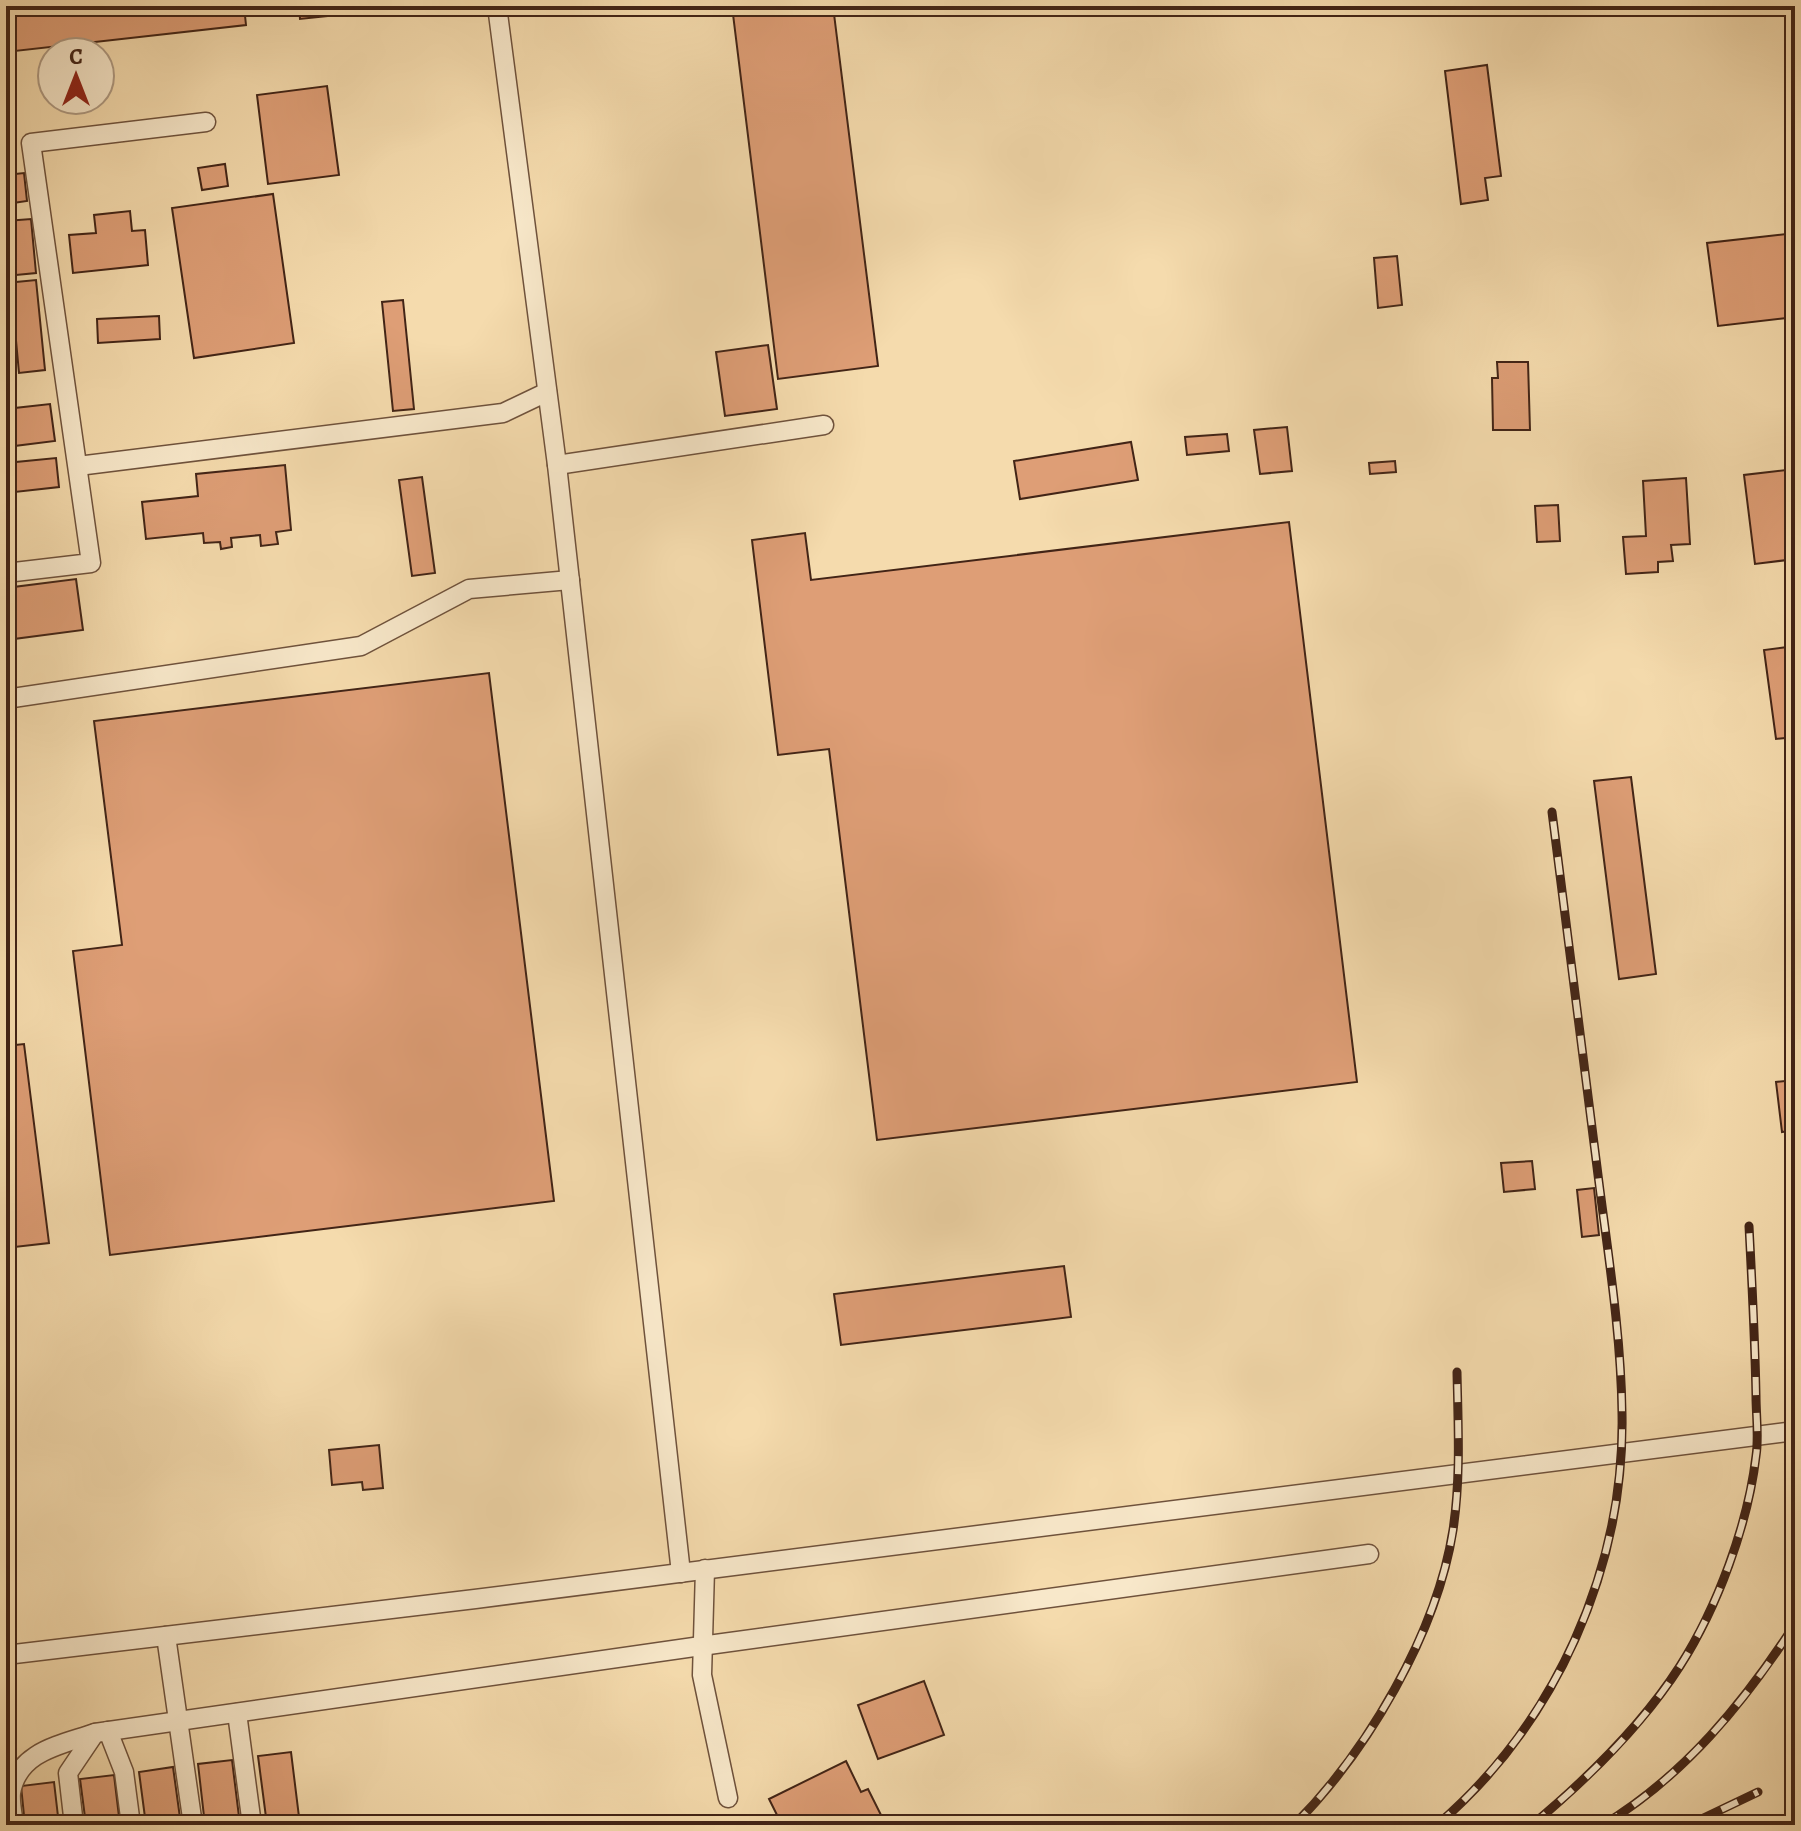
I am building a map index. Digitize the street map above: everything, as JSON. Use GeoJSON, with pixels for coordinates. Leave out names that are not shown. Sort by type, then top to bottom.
{"type":"FeatureCollection","features":[{"type":"Feature","properties":{"kind":"street"},"geometry":{"type":"LineString","coordinates":[[497,6],[557,465],[681,1573]]}},
{"type":"Feature","properties":{"kind":"street"},"geometry":{"type":"LineString","coordinates":[[6,573],[91,563],[31,143],[206,122]]}},
{"type":"Feature","properties":{"kind":"street"},"geometry":{"type":"LineString","coordinates":[[78,466],[503,413],[547,392]]}},
{"type":"Feature","properties":{"kind":"street"},"geometry":{"type":"LineString","coordinates":[[557,465],[824,425]]}},
{"type":"Feature","properties":{"kind":"street"},"geometry":{"type":"LineString","coordinates":[[6,699],[361,646],[469,589],[570,580]]}},
{"type":"Feature","properties":{"kind":"street"},"geometry":{"type":"LineString","coordinates":[[6,1655],[681,1573],[1795,1431]]}},
{"type":"Feature","properties":{"kind":"street"},"geometry":{"type":"LineString","coordinates":[[14,1825],[11,1795],[18,1771],[35,1754],[102,1732],[1369,1554]]}},
{"type":"Feature","properties":{"kind":"street"},"geometry":{"type":"LineString","coordinates":[[705,1569],[702,1675],[728,1798]]}},
{"type":"Feature","properties":{"kind":"street"},"geometry":{"type":"LineString","coordinates":[[166,1636],[193,1825]]}},
{"type":"Feature","properties":{"kind":"street"},"geometry":{"type":"LineString","coordinates":[[237,1713],[252,1825]]}},
{"type":"Feature","properties":{"kind":"street"},"geometry":{"type":"LineString","coordinates":[[74,1825],[68,1773],[102,1732]]}},
{"type":"Feature","properties":{"kind":"street"},"geometry":{"type":"LineString","coordinates":[[102,1732],[124,1772],[131,1825]]}},
{"type":"Feature","properties":{"kind":"building"},"geometry":{"type":"Polygon","coordinates":[[[9,6],[244,6],[246,25],[116,40],[116,36],[36,36],[36,49],[15,51],[9,6]]]}},
{"type":"Feature","properties":{"kind":"building"},"geometry":{"type":"Polygon","coordinates":[[[299,6],[345,6],[346,14],[300,19],[299,6]]]}},
{"type":"Feature","properties":{"kind":"building"},"geometry":{"type":"Polygon","coordinates":[[[732,6],[833,6],[878,366],[778,379],[732,6]]]}},
{"type":"Feature","properties":{"kind":"building"},"geometry":{"type":"Polygon","coordinates":[[[1487,65],[1501,176],[1485,178],[1488,200],[1461,204],[1445,71],[1487,65]]]}},
{"type":"Feature","properties":{"kind":"building"},"geometry":{"type":"Polygon","coordinates":[[[327,86],[339,175],[268,184],[257,95],[327,86]]]}},
{"type":"Feature","properties":{"kind":"building"},"geometry":{"type":"Polygon","coordinates":[[[225,164],[228,186],[202,190],[198,168],[225,164]]]}},
{"type":"Feature","properties":{"kind":"building"},"geometry":{"type":"Polygon","coordinates":[[[24,173],[27,201],[6,204],[6,175],[24,173]]]}},
{"type":"Feature","properties":{"kind":"building"},"geometry":{"type":"Polygon","coordinates":[[[273,194],[294,343],[194,358],[172,208],[273,194]]]}},
{"type":"Feature","properties":{"kind":"building"},"geometry":{"type":"Polygon","coordinates":[[[130,211],[132,231],[145,230],[148,265],[73,273],[69,235],[96,233],[94,215],[130,211]]]}},
{"type":"Feature","properties":{"kind":"building"},"geometry":{"type":"Polygon","coordinates":[[[31,219],[36,273],[6,276],[6,221],[31,219]]]}},
{"type":"Feature","properties":{"kind":"building"},"geometry":{"type":"Polygon","coordinates":[[[1795,233],[1795,317],[1718,326],[1707,243],[1795,233]]]}},
{"type":"Feature","properties":{"kind":"building"},"geometry":{"type":"Polygon","coordinates":[[[1397,256],[1402,305],[1378,308],[1374,258],[1397,256]]]}},
{"type":"Feature","properties":{"kind":"building"},"geometry":{"type":"Polygon","coordinates":[[[36,280],[45,370],[19,373],[13,308],[6,308],[6,283],[36,280]]]}},
{"type":"Feature","properties":{"kind":"building"},"geometry":{"type":"Polygon","coordinates":[[[403,300],[414,409],[393,411],[382,302],[403,300]]]}},
{"type":"Feature","properties":{"kind":"building"},"geometry":{"type":"Polygon","coordinates":[[[159,316],[160,339],[98,343],[97,319],[159,316]]]}},
{"type":"Feature","properties":{"kind":"building"},"geometry":{"type":"Polygon","coordinates":[[[768,345],[777,409],[725,416],[716,352],[768,345]]]}},
{"type":"Feature","properties":{"kind":"building"},"geometry":{"type":"Polygon","coordinates":[[[1497,362],[1528,362],[1530,430],[1493,430],[1492,378],[1498,378],[1497,362]]]}},
{"type":"Feature","properties":{"kind":"building"},"geometry":{"type":"Polygon","coordinates":[[[50,404],[55,441],[6,447],[6,409],[50,404]]]}},
{"type":"Feature","properties":{"kind":"building"},"geometry":{"type":"Polygon","coordinates":[[[1287,427],[1292,471],[1260,474],[1254,430],[1287,427]]]}},
{"type":"Feature","properties":{"kind":"building"},"geometry":{"type":"Polygon","coordinates":[[[1227,434],[1229,451],[1187,455],[1185,437],[1227,434]]]}},
{"type":"Feature","properties":{"kind":"building"},"geometry":{"type":"Polygon","coordinates":[[[1131,442],[1138,480],[1020,499],[1014,461],[1131,442]]]}},
{"type":"Feature","properties":{"kind":"building"},"geometry":{"type":"Polygon","coordinates":[[[56,458],[59,487],[6,493],[6,463],[56,458]]]}},
{"type":"Feature","properties":{"kind":"building"},"geometry":{"type":"Polygon","coordinates":[[[1395,461],[1396,472],[1370,474],[1369,463],[1395,461]]]}},
{"type":"Feature","properties":{"kind":"building"},"geometry":{"type":"Polygon","coordinates":[[[285,465],[291,530],[276,532],[278,544],[261,546],[260,535],[231,538],[232,547],[221,549],[220,542],[204,543],[203,533],[146,539],[142,502],[198,496],[196,474],[285,465]]]}},
{"type":"Feature","properties":{"kind":"building"},"geometry":{"type":"Polygon","coordinates":[[[1795,469],[1795,559],[1755,564],[1744,475],[1795,469]]]}},
{"type":"Feature","properties":{"kind":"building"},"geometry":{"type":"Polygon","coordinates":[[[422,477],[435,573],[412,576],[399,480],[422,477]]]}},
{"type":"Feature","properties":{"kind":"building"},"geometry":{"type":"Polygon","coordinates":[[[1686,478],[1690,544],[1671,545],[1673,561],[1658,562],[1658,572],[1626,574],[1623,537],[1646,536],[1643,481],[1686,478]]]}},
{"type":"Feature","properties":{"kind":"building"},"geometry":{"type":"Polygon","coordinates":[[[1558,505],[1560,541],[1537,542],[1535,506],[1558,505]]]}},
{"type":"Feature","properties":{"kind":"building"},"geometry":{"type":"Polygon","coordinates":[[[1289,522],[1357,1082],[877,1140],[829,749],[778,755],[752,540],[805,533],[811,580],[1289,522]]]}},
{"type":"Feature","properties":{"kind":"building"},"geometry":{"type":"Polygon","coordinates":[[[76,579],[83,630],[6,640],[6,588],[76,579]]]}},
{"type":"Feature","properties":{"kind":"building"},"geometry":{"type":"Polygon","coordinates":[[[1795,646],[1795,737],[1776,739],[1764,650],[1795,646]]]}},
{"type":"Feature","properties":{"kind":"building"},"geometry":{"type":"Polygon","coordinates":[[[489,673],[554,1201],[110,1255],[73,951],[122,945],[94,721],[489,673]]]}},
{"type":"Feature","properties":{"kind":"building"},"geometry":{"type":"Polygon","coordinates":[[[1631,777],[1656,974],[1619,979],[1594,781],[1631,777]]]}},
{"type":"Feature","properties":{"kind":"building"},"geometry":{"type":"Polygon","coordinates":[[[24,1044],[49,1243],[6,1248],[6,1046],[24,1044]]]}},
{"type":"Feature","properties":{"kind":"building"},"geometry":{"type":"Polygon","coordinates":[[[1795,1080],[1795,1130],[1782,1132],[1776,1082],[1795,1080]]]}},
{"type":"Feature","properties":{"kind":"building"},"geometry":{"type":"Polygon","coordinates":[[[1532,1161],[1535,1189],[1504,1192],[1501,1163],[1532,1161]]]}},
{"type":"Feature","properties":{"kind":"building"},"geometry":{"type":"Polygon","coordinates":[[[1594,1188],[1599,1235],[1582,1237],[1577,1190],[1594,1188]]]}},
{"type":"Feature","properties":{"kind":"building"},"geometry":{"type":"Polygon","coordinates":[[[1064,1266],[1071,1317],[841,1345],[834,1294],[1064,1266]]]}},
{"type":"Feature","properties":{"kind":"building"},"geometry":{"type":"Polygon","coordinates":[[[379,1445],[383,1488],[363,1490],[362,1482],[332,1485],[329,1450],[379,1445]]]}},
{"type":"Feature","properties":{"kind":"building"},"geometry":{"type":"Polygon","coordinates":[[[924,1681],[944,1735],[878,1759],[858,1705],[924,1681]]]}},
{"type":"Feature","properties":{"kind":"building"},"geometry":{"type":"Polygon","coordinates":[[[291,1752],[300,1825],[267,1825],[258,1756],[291,1752]]]}},
{"type":"Feature","properties":{"kind":"building"},"geometry":{"type":"Polygon","coordinates":[[[232,1760],[240,1825],[205,1825],[198,1764],[232,1760]]]}},
{"type":"Feature","properties":{"kind":"building"},"geometry":{"type":"Polygon","coordinates":[[[846,1761],[861,1792],[868,1789],[886,1825],[782,1825],[769,1799],[846,1761]]]}},
{"type":"Feature","properties":{"kind":"building"},"geometry":{"type":"Polygon","coordinates":[[[173,1767],[181,1825],[146,1825],[139,1772],[173,1767]]]}},
{"type":"Feature","properties":{"kind":"building"},"geometry":{"type":"Polygon","coordinates":[[[114,1775],[120,1825],[86,1825],[80,1779],[114,1775]]]}},
{"type":"Feature","properties":{"kind":"building"},"geometry":{"type":"Polygon","coordinates":[[[54,1782],[59,1825],[25,1825],[21,1786],[54,1782]]]}},
{"type":"Feature","properties":{"kind":"railway"},"geometry":{"type":"LineString","coordinates":[[1437,1825],[1479,1785],[1516,1740],[1548,1691],[1575,1640],[1596,1585],[1611,1529],[1620,1471],[1622,1413],[1616,1320],[1552,812]]}},
{"type":"Feature","properties":{"kind":"railway"},"geometry":{"type":"LineString","coordinates":[[1532,1825],[1612,1751],[1665,1688],[1694,1643],[1729,1565],[1746,1510],[1757,1449],[1749,1226]]}},
{"type":"Feature","properties":{"kind":"railway"},"geometry":{"type":"LineString","coordinates":[[1294,1825],[1321,1796],[1372,1727],[1395,1689],[1432,1609],[1445,1569],[1456,1510],[1457,1372]]}},
{"type":"Feature","properties":{"kind":"railway"},"geometry":{"type":"LineString","coordinates":[[6,1576],[9,1655],[6,1741]]}},
{"type":"Feature","properties":{"kind":"railway"},"geometry":{"type":"LineString","coordinates":[[1603,1825],[1660,1784],[1710,1736],[1755,1682],[1795,1624]]}},
{"type":"Feature","properties":{"kind":"railway"},"geometry":{"type":"LineString","coordinates":[[1689,1825],[1758,1792]]}}]}
